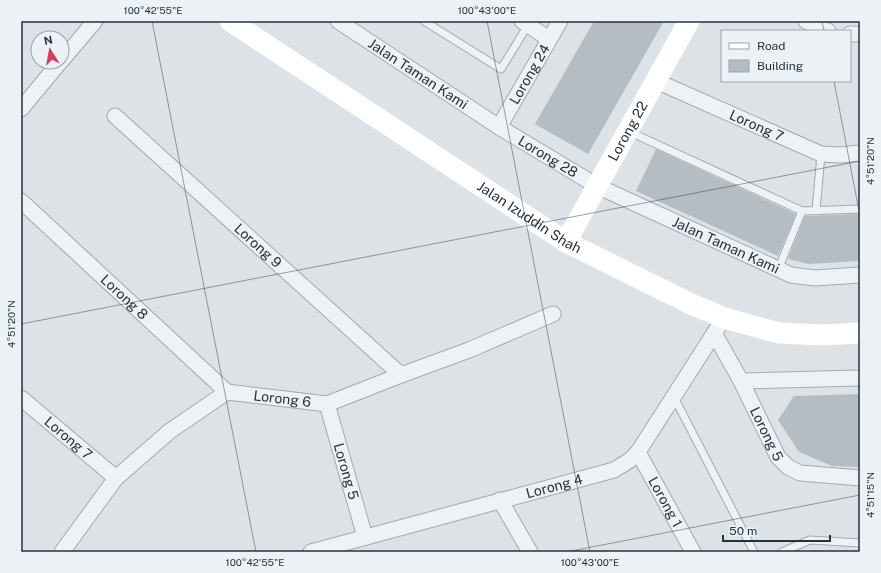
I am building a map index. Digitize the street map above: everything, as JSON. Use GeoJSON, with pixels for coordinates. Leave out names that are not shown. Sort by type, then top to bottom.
{"type":"FeatureCollection","features":[{"type":"Feature","properties":{"kind":"main road","name":"Jalan Izuddin Shah"},"geometry":{"type":"LineString","coordinates":[[230,21],[566,242],[689,304],[719,326],[779,333],[823,335],[860,332]]}},
{"type":"Feature","properties":{"kind":"main road","name":"Lorong 22"},"geometry":{"type":"LineString","coordinates":[[566,242],[689,21]]}},
{"type":"Feature","properties":{"kind":"street"},"geometry":{"type":"LineString","coordinates":[[70,50],[95,21]]}},
{"type":"Feature","properties":{"kind":"street","name":"Jalan Taman Kami"},"geometry":{"type":"LineString","coordinates":[[338,21],[499,127]]}},
{"type":"Feature","properties":{"kind":"street","name":"Lorong 24"},"geometry":{"type":"LineString","coordinates":[[499,127],[560,21]]}},
{"type":"Feature","properties":{"kind":"street"},"geometry":{"type":"LineString","coordinates":[[806,21],[826,30]]}},
{"type":"Feature","properties":{"kind":"street"},"geometry":{"type":"LineString","coordinates":[[525,23],[549,39]]}},
{"type":"Feature","properties":{"kind":"street"},"geometry":{"type":"LineString","coordinates":[[21,109],[54,70]]}},
{"type":"Feature","properties":{"kind":"street","name":"Lorong 7"},"geometry":{"type":"LineString","coordinates":[[656,81],[821,154],[840,155],[860,153]]}},
{"type":"Feature","properties":{"kind":"street","name":"Lorong 9"},"geometry":{"type":"LineString","coordinates":[[115,116],[401,375]]}},
{"type":"Feature","properties":{"kind":"street","name":"Lorong 28"},"geometry":{"type":"LineString","coordinates":[[499,127],[597,186]]}},
{"type":"Feature","properties":{"kind":"street","name":"Jalan Taman Kami"},"geometry":{"type":"LineString","coordinates":[[597,186],[778,270],[792,275],[815,278],[860,275]]}},
{"type":"Feature","properties":{"kind":"street","name":"Lorong 8"},"geometry":{"type":"LineString","coordinates":[[21,202],[227,392]]}},
{"type":"Feature","properties":{"kind":"street","name":"Lorong 6"},"geometry":{"type":"LineString","coordinates":[[227,392],[327,404],[470,350],[553,314]]}},
{"type":"Feature","properties":{"kind":"street","name":"Lorong 5"},"geometry":{"type":"LineString","coordinates":[[719,326],[741,381],[778,457],[788,467],[800,473],[860,478]]}},
{"type":"Feature","properties":{"kind":"street","name":"Lorong 4"},"geometry":{"type":"LineString","coordinates":[[311,552],[614,470],[630,460],[638,452],[719,326]]}},
{"type":"Feature","properties":{"kind":"street"},"geometry":{"type":"LineString","coordinates":[[741,381],[860,378]]}},
{"type":"Feature","properties":{"kind":"street"},"geometry":{"type":"LineString","coordinates":[[62,552],[116,478],[170,430],[227,392]]}},
{"type":"Feature","properties":{"kind":"street","name":"Lorong 7"},"geometry":{"type":"LineString","coordinates":[[21,398],[116,478]]}},
{"type":"Feature","properties":{"kind":"street","name":"Lorong 5"},"geometry":{"type":"LineString","coordinates":[[327,404],[365,537]]}},
{"type":"Feature","properties":{"kind":"street","name":"Lorong 1"},"geometry":{"type":"LineString","coordinates":[[638,452],[692,552]]}},
{"type":"Feature","properties":{"kind":"street"},"geometry":{"type":"LineString","coordinates":[[500,500],[530,552]]}},
{"type":"Feature","properties":{"kind":"lane"},"geometry":{"type":"LineString","coordinates":[[424,21],[501,69],[525,23]]}},
{"type":"Feature","properties":{"kind":"lane"},"geometry":{"type":"LineString","coordinates":[[628,131],[802,211],[860,209]]}},
{"type":"Feature","properties":{"kind":"lane"},"geometry":{"type":"LineString","coordinates":[[816,211],[821,154]]}},
{"type":"Feature","properties":{"kind":"lane"},"geometry":{"type":"LineString","coordinates":[[778,270],[802,211]]}},
{"type":"Feature","properties":{"kind":"lane"},"geometry":{"type":"LineString","coordinates":[[674,396],[754,552]]}},
{"type":"Feature","properties":{"kind":"lane"},"geometry":{"type":"LineString","coordinates":[[782,552],[810,540],[860,543]]}},
{"type":"Feature","properties":{"kind":"building"},"geometry":{"type":"Polygon","coordinates":[[[594,21],[664,21],[588,154],[535,124],[594,21]]]}},
{"type":"Feature","properties":{"kind":"building"},"geometry":{"type":"Polygon","coordinates":[[[656,149],[796,214],[778,256],[636,191],[656,149]]]}},
{"type":"Feature","properties":{"kind":"building"},"geometry":{"type":"Polygon","coordinates":[[[860,214],[860,261],[808,264],[788,259],[805,216],[860,214]]]}},
{"type":"Feature","properties":{"kind":"building"},"geometry":{"type":"Polygon","coordinates":[[[860,394],[860,467],[832,466],[799,452],[778,420],[794,396],[860,394]]]}}]}
